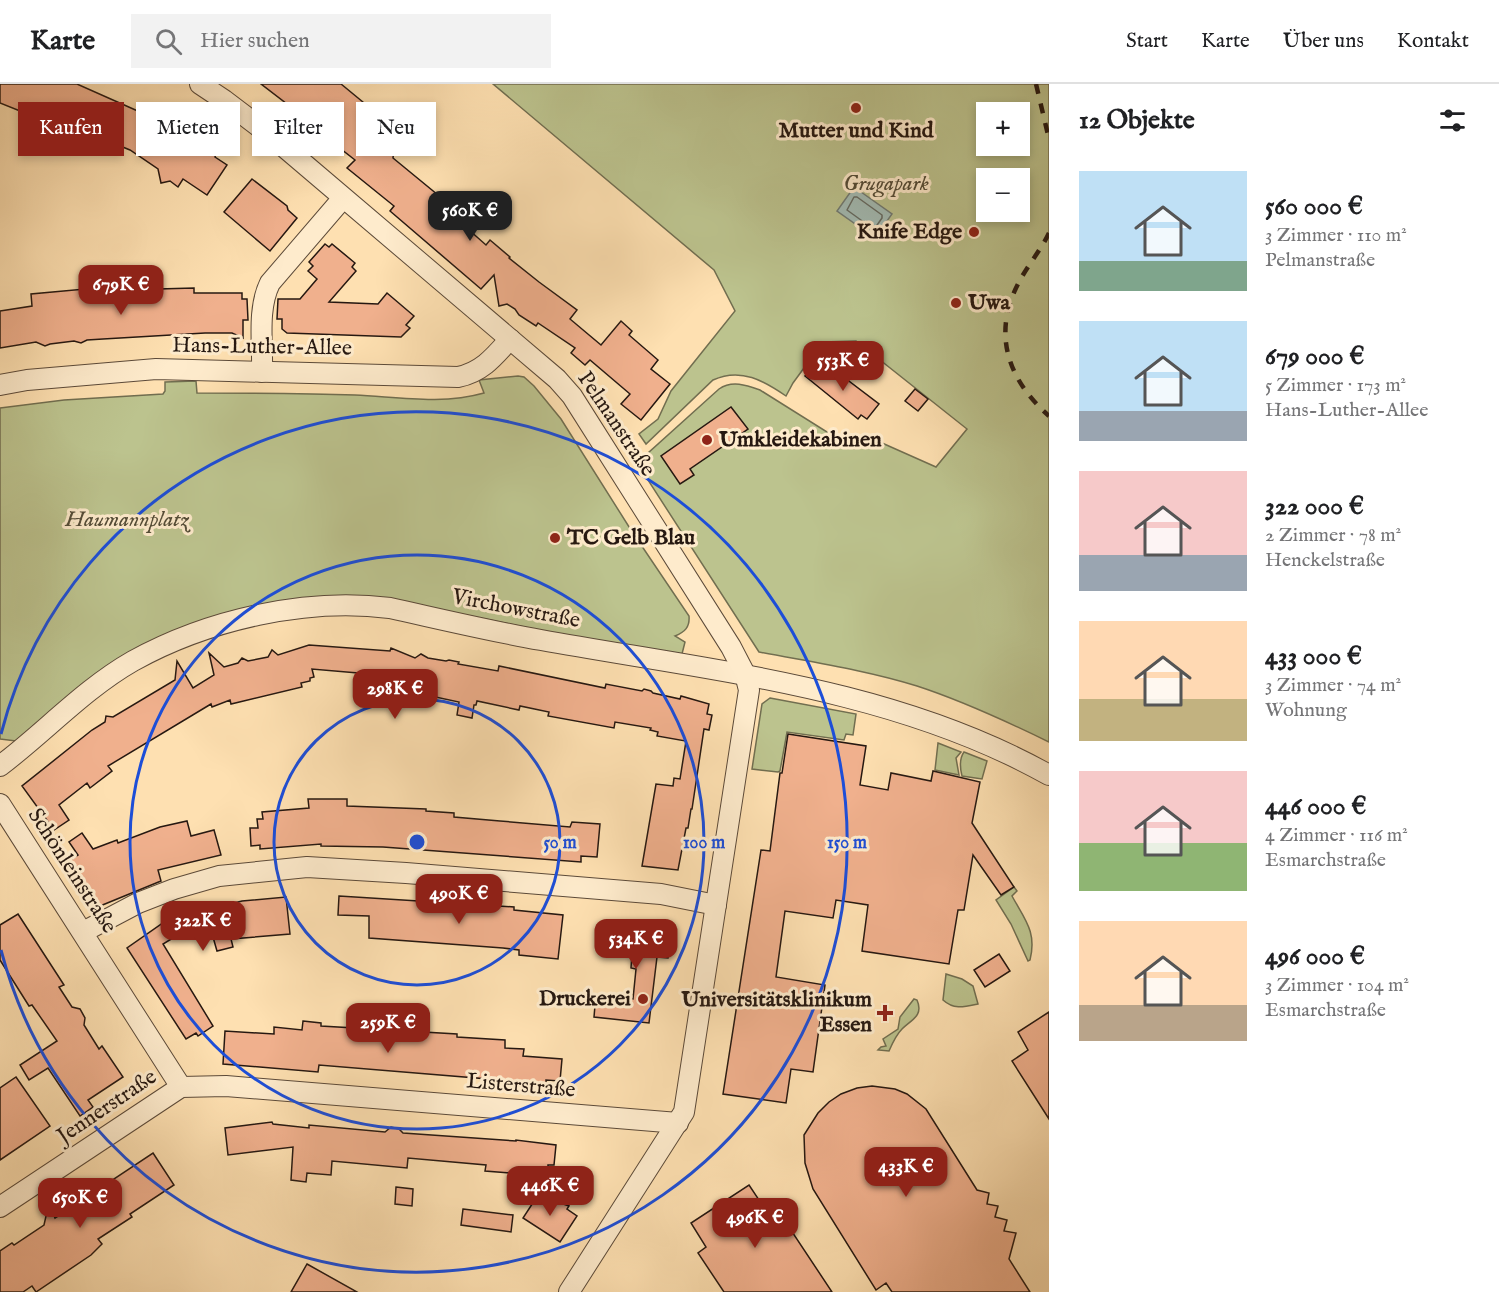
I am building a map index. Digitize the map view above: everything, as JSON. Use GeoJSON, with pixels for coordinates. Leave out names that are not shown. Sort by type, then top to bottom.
{"type":"FeatureCollection","features":[{"type":"Feature","properties":{"kind":"street","name":"Pelmanstraße"},"geometry":{"type":"LineString","coordinates":[[200,84],[270,135],[510,339],[572,396],[731,647],[745,674]]}},
{"type":"Feature","properties":{"kind":"street"},"geometry":{"type":"LineString","coordinates":[[262,372],[263,310],[270,283],[343,198]]}},
{"type":"Feature","properties":{"kind":"street","name":"Hans-Luther-Allee"},"geometry":{"type":"LineString","coordinates":[[0,385],[27,380],[156,369],[458,377],[488,364],[510,339]]}},
{"type":"Feature","properties":{"kind":"street","name":"Virchowstraße"},"geometry":{"type":"LineString","coordinates":[[0,766],[60,715],[133,661],[191,635],[249,617],[305,608],[368,605],[538,640],[745,674],[898,712],[1002,750],[1049,775]]}},
{"type":"Feature","properties":{"kind":"street"},"geometry":{"type":"LineString","coordinates":[[569,1292],[684,1112],[749,690],[745,674]]}},
{"type":"Feature","properties":{"kind":"street","name":"Schönleinstraße"},"geometry":{"type":"LineString","coordinates":[[0,804],[181,1087]]}},
{"type":"Feature","properties":{"kind":"street"},"geometry":{"type":"LineString","coordinates":[[83,932],[138,903],[174,889],[219,876],[307,867],[661,894],[716,905]]}},
{"type":"Feature","properties":{"kind":"street","name":"Listerstraße"},"geometry":{"type":"LineString","coordinates":[[181,1087],[226,1086],[678,1123]]}},
{"type":"Feature","properties":{"kind":"street","name":"Jennerstraße"},"geometry":{"type":"LineString","coordinates":[[0,1207],[181,1087]]}},
{"type":"Feature","properties":{"kind":"green space","name":"Grugapark"},"geometry":{"type":"Polygon","coordinates":[[[493,84],[1049,84],[1049,742],[951,698],[898,680],[759,652],[637,463],[719,389],[734,384],[760,390],[854,449],[864,435],[936,467],[967,429],[856,341],[823,342],[786,396],[761,381],[743,375],[723,376],[713,380],[646,444],[639,434],[658,419],[671,391],[735,311],[714,270],[493,84]]]}},
{"type":"Feature","properties":{"kind":"green space","name":"Haumannplatz"},"geometry":{"type":"Polygon","coordinates":[[[524,377],[534,386],[561,419],[689,616],[686,629],[675,636],[685,642],[682,654],[564,635],[420,606],[217,620],[16,741],[0,739],[0,408],[64,400],[163,394],[165,382],[196,381],[197,393],[452,399],[484,393],[479,380],[524,377]]]}},
{"type":"Feature","properties":{"kind":"green space"},"geometry":{"type":"Polygon","coordinates":[[[770,698],[856,714],[853,735],[846,734],[844,740],[787,732],[780,771],[752,769],[762,704],[770,698]]]}},
{"type":"Feature","properties":{"kind":"green space"},"geometry":{"type":"Polygon","coordinates":[[[938,743],[961,752],[956,758],[959,775],[935,770],[938,743]]]}},
{"type":"Feature","properties":{"kind":"green space"},"geometry":{"type":"Polygon","coordinates":[[[964,752],[987,761],[982,779],[962,776],[960,764],[964,752]]]}},
{"type":"Feature","properties":{"kind":"green space"},"geometry":{"type":"Polygon","coordinates":[[[1014,887],[1017,891],[1012,896],[1031,934],[1032,950],[1028,961],[1011,924],[996,900],[1014,887]]]}},
{"type":"Feature","properties":{"kind":"green space"},"geometry":{"type":"Polygon","coordinates":[[[946,974],[962,979],[973,986],[978,1004],[955,1006],[943,1000],[946,974]]]}},
{"type":"Feature","properties":{"kind":"green space"},"geometry":{"type":"Polygon","coordinates":[[[914,999],[919,1005],[916,1017],[900,1031],[889,1051],[878,1050],[886,1046],[883,1039],[898,1029],[900,1017],[914,999]]]}},
{"type":"Feature","properties":{"kind":"water"},"geometry":{"type":"Polygon","coordinates":[[[854,187],[892,214],[875,238],[837,211],[854,187]]]}},
{"type":"Feature","properties":{"kind":"building"},"geometry":{"type":"Polygon","coordinates":[[[0,84],[77,84],[118,102],[18,102],[18,110],[0,103],[0,84]]]}},
{"type":"Feature","properties":{"kind":"building"},"geometry":{"type":"Polygon","coordinates":[[[261,84],[341,84],[363,102],[356,102],[356,156],[393,156],[438,195],[434,199],[486,245],[490,240],[509,258],[577,310],[570,319],[601,345],[621,321],[632,331],[629,335],[658,360],[651,369],[670,384],[641,420],[621,404],[630,394],[590,360],[585,365],[571,353],[575,348],[538,323],[536,326],[519,315],[507,304],[499,306],[494,275],[481,289],[390,211],[394,206],[347,168],[355,160],[344,151],[344,102],[284,102],[261,84]]]}},
{"type":"Feature","properties":{"kind":"building"},"geometry":{"type":"Polygon","coordinates":[[[124,105],[136,110],[136,154],[124,148],[124,105]]]}},
{"type":"Feature","properties":{"kind":"building"},"geometry":{"type":"Polygon","coordinates":[[[139,156],[215,156],[227,165],[207,195],[183,179],[178,187],[170,181],[161,183],[158,169],[139,156]]]}},
{"type":"Feature","properties":{"kind":"building"},"geometry":{"type":"Polygon","coordinates":[[[252,179],[287,206],[297,218],[270,251],[224,212],[252,179]]]}},
{"type":"Feature","properties":{"kind":"building"},"geometry":{"type":"Polygon","coordinates":[[[325,244],[329,247],[332,244],[355,263],[352,267],[356,271],[329,302],[378,304],[387,293],[414,316],[406,325],[410,328],[401,337],[287,333],[282,329],[282,319],[277,319],[278,299],[300,299],[317,279],[308,271],[313,266],[309,262],[325,244]]]}},
{"type":"Feature","properties":{"kind":"building"},"geometry":{"type":"Polygon","coordinates":[[[194,288],[194,293],[242,293],[242,299],[247,299],[248,320],[243,320],[243,338],[232,333],[205,333],[87,340],[81,343],[74,341],[45,346],[36,342],[0,348],[0,311],[32,306],[31,294],[85,289],[85,293],[117,292],[117,296],[158,294],[158,289],[194,288]]]}},
{"type":"Feature","properties":{"kind":"building"},"geometry":{"type":"Polygon","coordinates":[[[818,363],[834,376],[837,372],[879,404],[867,419],[861,415],[858,419],[805,376],[818,363]]]}},
{"type":"Feature","properties":{"kind":"building"},"geometry":{"type":"Polygon","coordinates":[[[915,389],[928,399],[918,411],[905,401],[915,389]]]}},
{"type":"Feature","properties":{"kind":"building","name":"Umkleidekabinen"},"geometry":{"type":"Polygon","coordinates":[[[731,407],[748,429],[690,469],[694,475],[680,484],[661,456],[731,407]]]}},
{"type":"Feature","properties":{"kind":"building"},"geometry":{"type":"Polygon","coordinates":[[[309,645],[390,651],[391,648],[415,658],[421,654],[428,658],[449,660],[459,662],[458,664],[498,671],[499,666],[605,688],[606,684],[642,691],[644,689],[653,693],[680,699],[681,696],[709,704],[707,714],[712,715],[709,730],[704,729],[692,809],[678,870],[642,866],[656,784],[673,786],[674,778],[680,779],[686,741],[657,736],[658,732],[650,730],[651,728],[615,722],[614,728],[548,716],[549,712],[520,706],[519,710],[477,701],[472,718],[457,715],[459,702],[398,689],[396,699],[381,696],[384,681],[380,680],[381,675],[312,669],[314,677],[310,678],[310,681],[301,683],[302,687],[231,704],[230,700],[212,707],[211,704],[108,766],[112,771],[90,788],[87,783],[59,805],[69,820],[54,830],[22,786],[105,722],[106,716],[113,717],[175,680],[177,661],[193,688],[214,675],[209,653],[224,667],[238,663],[242,658],[248,661],[268,657],[272,650],[278,655],[309,645]]]}},
{"type":"Feature","properties":{"kind":"building"},"geometry":{"type":"Polygon","coordinates":[[[788,734],[866,746],[860,785],[888,790],[891,773],[931,781],[933,771],[980,782],[972,823],[1014,887],[1001,895],[973,855],[964,910],[958,910],[949,964],[862,951],[868,905],[836,900],[833,918],[785,911],[776,977],[825,985],[813,1072],[791,1069],[786,1103],[723,1094],[761,850],[770,851],[780,773],[782,773],[788,734]]]}},
{"type":"Feature","properties":{"kind":"building"},"geometry":{"type":"Polygon","coordinates":[[[308,799],[347,799],[347,806],[426,809],[426,811],[454,813],[454,817],[570,827],[572,822],[600,824],[597,857],[581,856],[581,862],[383,847],[321,846],[321,844],[260,849],[260,845],[251,846],[250,828],[258,828],[257,819],[263,819],[262,812],[309,808],[308,799]]]}},
{"type":"Feature","properties":{"kind":"building"},"geometry":{"type":"Polygon","coordinates":[[[187,821],[191,836],[214,830],[221,855],[158,870],[161,881],[100,906],[70,860],[78,855],[69,842],[82,833],[93,849],[117,840],[118,843],[160,827],[187,821]]]}},
{"type":"Feature","properties":{"kind":"building"},"geometry":{"type":"Polygon","coordinates":[[[339,896],[514,907],[514,910],[563,915],[558,959],[519,955],[519,950],[503,948],[369,938],[369,916],[338,915],[339,896]]]}},
{"type":"Feature","properties":{"kind":"building"},"geometry":{"type":"Polygon","coordinates":[[[286,897],[290,934],[231,939],[233,947],[217,951],[209,923],[181,933],[163,944],[213,1026],[198,1036],[196,1033],[186,1039],[127,948],[170,918],[194,909],[195,913],[242,901],[286,897]]]}},
{"type":"Feature","properties":{"kind":"building"},"geometry":{"type":"Polygon","coordinates":[[[18,914],[64,985],[59,987],[72,1007],[80,1009],[85,1018],[84,1025],[99,1049],[102,1046],[123,1077],[88,1100],[93,1107],[80,1116],[48,1068],[29,1080],[20,1065],[57,1041],[32,1005],[29,1006],[0,960],[0,925],[18,914]]]}},
{"type":"Feature","properties":{"kind":"building"},"geometry":{"type":"Polygon","coordinates":[[[616,921],[672,927],[668,958],[657,957],[649,1023],[594,1017],[596,994],[633,999],[636,969],[631,968],[632,954],[613,952],[616,921]]]}},
{"type":"Feature","properties":{"kind":"building"},"geometry":{"type":"Polygon","coordinates":[[[999,954],[1010,971],[985,987],[974,970],[999,954]]]}},
{"type":"Feature","properties":{"kind":"building"},"geometry":{"type":"Polygon","coordinates":[[[1049,1012],[1049,1119],[1012,1061],[1028,1050],[1018,1032],[1049,1012]]]}},
{"type":"Feature","properties":{"kind":"building"},"geometry":{"type":"Polygon","coordinates":[[[303,1021],[321,1023],[321,1026],[457,1034],[457,1037],[505,1040],[505,1048],[524,1049],[523,1056],[562,1059],[560,1081],[546,1080],[546,1086],[319,1065],[318,1072],[223,1064],[225,1031],[274,1034],[274,1027],[302,1030],[303,1021]]]}},
{"type":"Feature","properties":{"kind":"building"},"geometry":{"type":"Polygon","coordinates":[[[16,1077],[50,1126],[0,1160],[0,1088],[16,1077]]]}},
{"type":"Feature","properties":{"kind":"building"},"geometry":{"type":"Polygon","coordinates":[[[872,1086],[895,1089],[907,1094],[926,1109],[977,1190],[989,1193],[987,1204],[998,1206],[995,1217],[1007,1220],[1004,1231],[1016,1233],[1009,1259],[1030,1292],[892,1292],[886,1283],[876,1290],[813,1189],[805,1163],[804,1135],[818,1113],[829,1102],[857,1088],[872,1086]]]}},
{"type":"Feature","properties":{"kind":"building"},"geometry":{"type":"Polygon","coordinates":[[[272,1122],[273,1124],[309,1128],[309,1125],[385,1132],[391,1127],[403,1133],[516,1140],[556,1145],[554,1165],[548,1165],[548,1176],[485,1171],[486,1165],[408,1158],[407,1168],[332,1161],[331,1175],[307,1173],[306,1182],[291,1180],[293,1147],[228,1155],[225,1128],[272,1122]]]}},
{"type":"Feature","properties":{"kind":"building"},"geometry":{"type":"Polygon","coordinates":[[[153,1153],[174,1185],[130,1214],[132,1217],[98,1239],[102,1244],[91,1255],[36,1292],[32,1286],[23,1292],[0,1292],[0,1251],[12,1243],[14,1245],[44,1225],[49,1203],[55,1218],[153,1153]]]}},
{"type":"Feature","properties":{"kind":"building"},"geometry":{"type":"Polygon","coordinates":[[[749,1185],[765,1209],[773,1203],[832,1292],[724,1292],[698,1253],[706,1247],[691,1223],[749,1185]]]}},
{"type":"Feature","properties":{"kind":"building"},"geometry":{"type":"Polygon","coordinates":[[[396,1187],[413,1189],[412,1206],[395,1204],[396,1187]]]}},
{"type":"Feature","properties":{"kind":"building"},"geometry":{"type":"Polygon","coordinates":[[[538,1195],[569,1206],[567,1209],[577,1216],[560,1242],[523,1218],[538,1195]]]}},
{"type":"Feature","properties":{"kind":"building"},"geometry":{"type":"Polygon","coordinates":[[[463,1209],[513,1215],[511,1232],[461,1225],[463,1209]]]}},
{"type":"Feature","properties":{"kind":"building"},"geometry":{"type":"Polygon","coordinates":[[[307,1264],[357,1292],[291,1292],[307,1264]]]}},
{"type":"Feature","properties":{"kind":"railway"},"geometry":{"type":"LineString","coordinates":[[1036,84],[1049,139]]}},
{"type":"Feature","properties":{"kind":"railway"},"geometry":{"type":"LineString","coordinates":[[1049,233],[1018,284],[1006,321],[1008,355],[1014,372],[1023,387],[1049,416]]}},
{"type":"Feature","properties":{"kind":"place","name":"Mutter und Kind"},"geometry":{"type":"Point","coordinates":[856,108]}},
{"type":"Feature","properties":{"kind":"place","name":"Knife Edge"},"geometry":{"type":"Point","coordinates":[974,232]}},
{"type":"Feature","properties":{"kind":"place","name":"Uwa"},"geometry":{"type":"Point","coordinates":[956,303]}},
{"type":"Feature","properties":{"kind":"place","name":"Umkleidekabinen"},"geometry":{"type":"Point","coordinates":[707,440]}},
{"type":"Feature","properties":{"kind":"place","name":"TC Gelb Blau"},"geometry":{"type":"Point","coordinates":[555,538]}},
{"type":"Feature","properties":{"kind":"place","name":"Druckerei"},"geometry":{"type":"Point","coordinates":[643,999]}},
{"type":"Feature","properties":{"kind":"place","name":"Universitätsklinikum Essen"},"geometry":{"type":"Point","coordinates":[885,1013]}}]}
